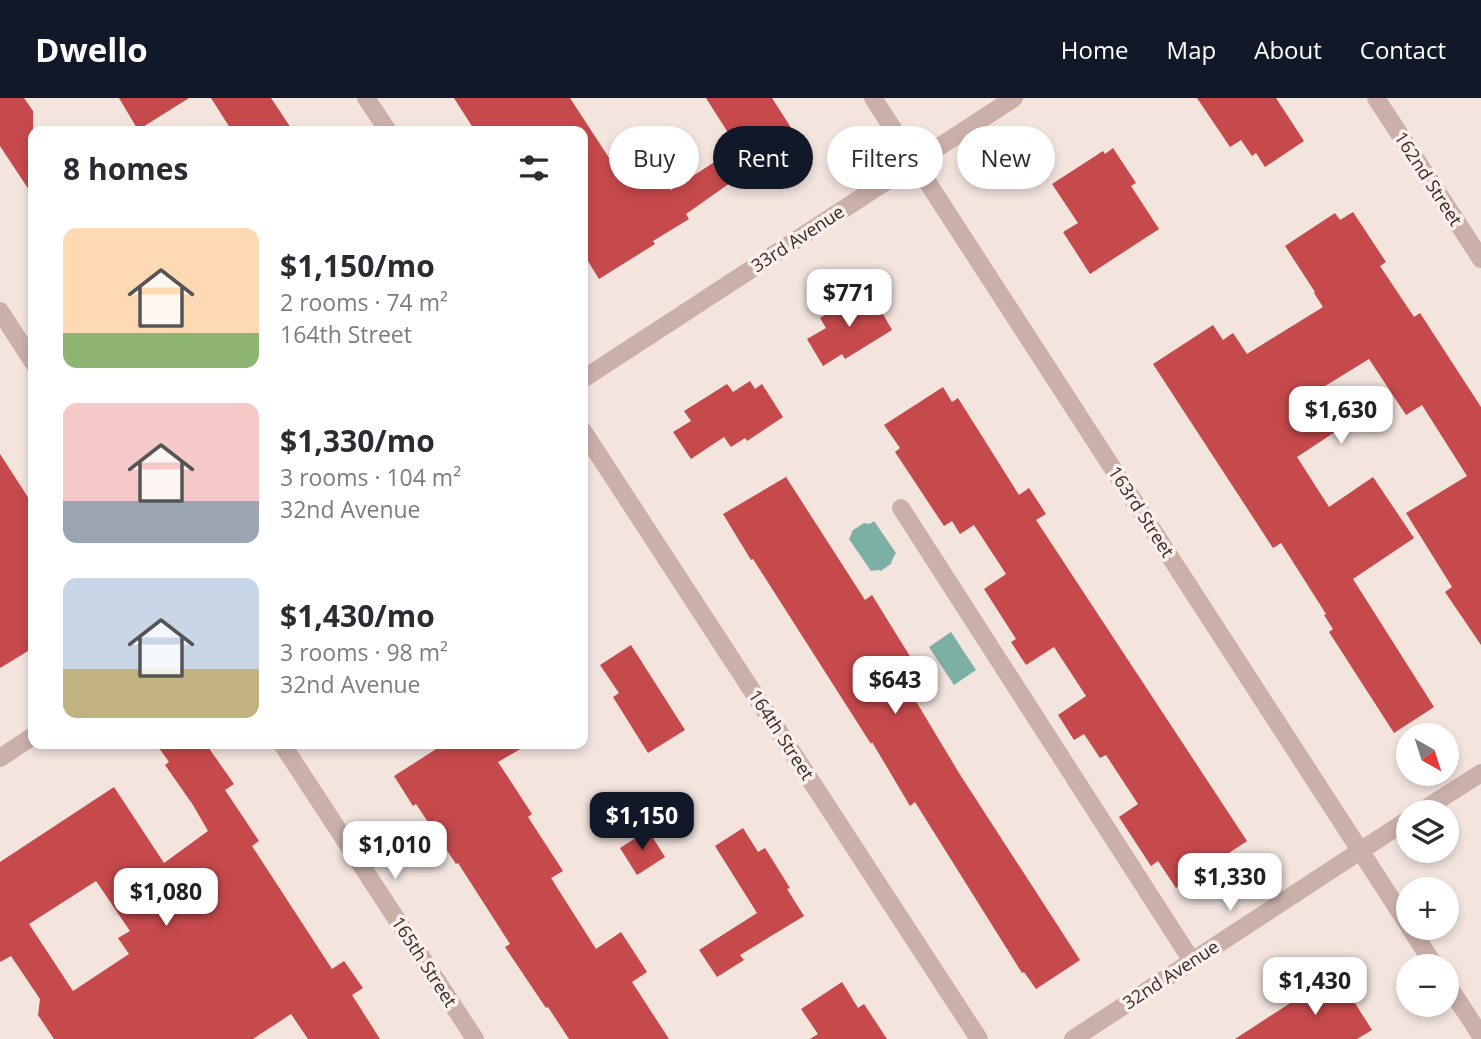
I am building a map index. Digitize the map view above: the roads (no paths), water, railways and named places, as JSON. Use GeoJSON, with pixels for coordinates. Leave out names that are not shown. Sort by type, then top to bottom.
{"type":"FeatureCollection","features":[{"type":"Feature","properties":{"kind":"street"},"geometry":{"type":"LineString","coordinates":[[366,98],[385,126]]}},
{"type":"Feature","properties":{"kind":"street","name":"163rd Street"},"geometry":{"type":"LineString","coordinates":[[873,98],[891,126]]}},
{"type":"Feature","properties":{"kind":"street","name":"33rd Avenue"},"geometry":{"type":"LineString","coordinates":[[943,144],[1014,98]]}},
{"type":"Feature","properties":{"kind":"street","name":"162nd Street"},"geometry":{"type":"LineString","coordinates":[[1376,98],[1481,259]]}},
{"type":"Feature","properties":{"kind":"street","name":"33rd Avenue"},"geometry":{"type":"LineString","coordinates":[[588,376],[874,189]]}},
{"type":"Feature","properties":{"kind":"street","name":"163rd Street"},"geometry":{"type":"LineString","coordinates":[[932,189],[1396,907]]}},
{"type":"Feature","properties":{"kind":"street"},"geometry":{"type":"LineString","coordinates":[[0,311],[28,354]]}},
{"type":"Feature","properties":{"kind":"street","name":"164th Street"},"geometry":{"type":"LineString","coordinates":[[588,438],[979,1039]]}},
{"type":"Feature","properties":{"kind":"street"},"geometry":{"type":"LineString","coordinates":[[901,508],[1192,961]]}},
{"type":"Feature","properties":{"kind":"street"},"geometry":{"type":"LineString","coordinates":[[0,758],[28,739]]}},
{"type":"Feature","properties":{"kind":"street","name":"165th Street"},"geometry":{"type":"LineString","coordinates":[[285,749],[475,1039]]}},
{"type":"Feature","properties":{"kind":"street"},"geometry":{"type":"LineString","coordinates":[[1439,800],[1481,773]]}},
{"type":"Feature","properties":{"kind":"street","name":"32nd Avenue"},"geometry":{"type":"LineString","coordinates":[[1073,1039],[1396,827]]}},
{"type":"Feature","properties":{"kind":"street"},"geometry":{"type":"LineString","coordinates":[[1459,1002],[1481,1036]]}},
{"type":"Feature","properties":{"kind":"water"},"geometry":{"type":"Polygon","coordinates":[[[874,521],[896,553],[892,563],[881,571],[871,571],[849,539],[853,530],[864,523],[870,524],[874,521]]]}},
{"type":"Feature","properties":{"kind":"water"},"geometry":{"type":"Polygon","coordinates":[[[951,632],[976,670],[954,685],[929,647],[951,632]]]}}]}
